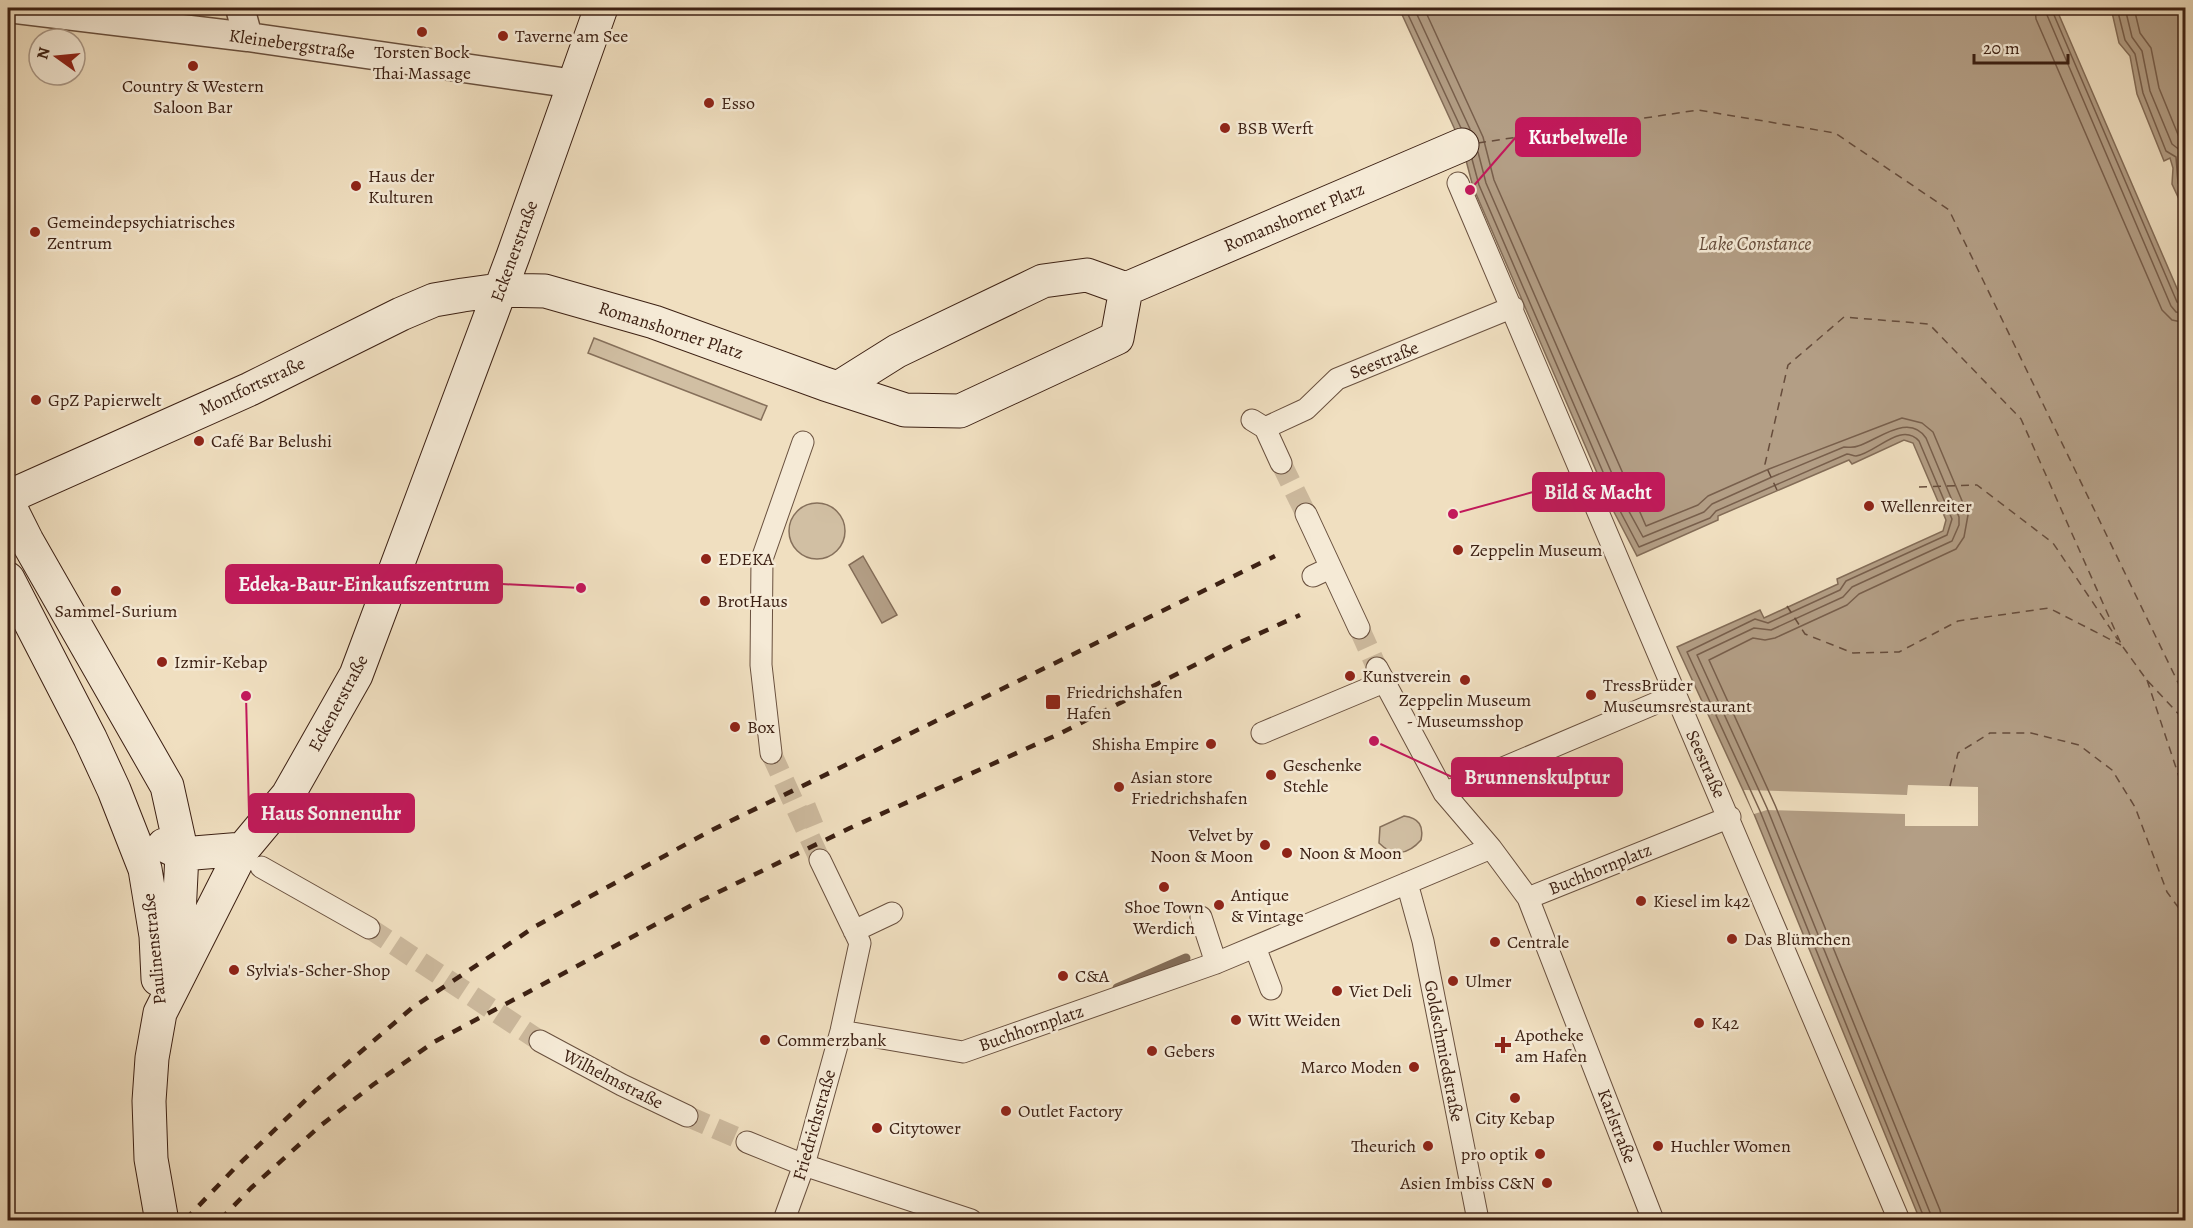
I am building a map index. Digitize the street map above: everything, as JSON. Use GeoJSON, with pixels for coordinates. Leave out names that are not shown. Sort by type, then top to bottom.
{"type":"FeatureCollection","features":[{"type":"Feature","properties":{"kind":"main road","name":"Eckenerstraße"},"geometry":{"type":"LineString","coordinates":[[161,1216],[151,1160],[148,1101],[152,1058],[160,1013],[252,858],[356,675],[601,8]]}},
{"type":"Feature","properties":{"kind":"main road","name":"Romanshorner Platz"},"geometry":{"type":"LineString","coordinates":[[499,290],[545,291],[654,322],[905,410],[960,411],[1117,338],[1126,289],[1462,145]]}},
{"type":"Feature","properties":{"kind":"main road"},"geometry":{"type":"LineString","coordinates":[[838,388],[897,351],[1043,281],[1087,275],[1126,289]]}},
{"type":"Feature","properties":{"kind":"main road","name":"Montfortstraße"},"geometry":{"type":"LineString","coordinates":[[8,497],[250,389],[434,300],[499,290]]}},
{"type":"Feature","properties":{"kind":"main road","name":"Paulinenstraße"},"geometry":{"type":"LineString","coordinates":[[8,502],[27,541],[167,786],[182,854],[178,935],[160,1013]]}},
{"type":"Feature","properties":{"kind":"main road","name":"Paulinenstraße"},"geometry":{"type":"LineString","coordinates":[[8,579],[90,738],[114,790],[145,870],[156,936],[160,1013]]}},
{"type":"Feature","properties":{"kind":"main road"},"geometry":{"type":"LineString","coordinates":[[114,790],[167,849],[182,854],[252,858]]}},
{"type":"Feature","properties":{"kind":"street","name":"Kleinebergstraße"},"geometry":{"type":"LineString","coordinates":[[8,8],[248,37],[575,84]]}},
{"type":"Feature","properties":{"kind":"street"},"geometry":{"type":"LineString","coordinates":[[240,8],[248,37]]}},
{"type":"Feature","properties":{"kind":"street","name":"Seestraße"},"geometry":{"type":"LineString","coordinates":[[1458,183],[1513,308],[1675,695],[1730,817],[1899,1221]]}},
{"type":"Feature","properties":{"kind":"street","name":"Seestraße"},"geometry":{"type":"LineString","coordinates":[[1281,463],[1258,424],[1306,409],[1337,379],[1513,308]]}},
{"type":"Feature","properties":{"kind":"street"},"geometry":{"type":"LineString","coordinates":[[771,753],[761,665],[762,560],[803,442]]}},
{"type":"Feature","properties":{"kind":"street"},"geometry":{"type":"LineString","coordinates":[[1306,514],[1322,572],[1359,628]]}},
{"type":"Feature","properties":{"kind":"street","name":"Buchhornplatz"},"geometry":{"type":"LineString","coordinates":[[1262,733],[1381,675],[1444,793],[1491,848],[1528,898],[1730,817]]}},
{"type":"Feature","properties":{"kind":"street"},"geometry":{"type":"LineString","coordinates":[[1444,793],[1675,695]]}},
{"type":"Feature","properties":{"kind":"street","name":"Buchhornplatz"},"geometry":{"type":"LineString","coordinates":[[841,1031],[963,1052],[1216,963],[1491,848]]}},
{"type":"Feature","properties":{"kind":"street"},"geometry":{"type":"LineString","coordinates":[[252,858],[369,928]]}},
{"type":"Feature","properties":{"kind":"street","name":"Friedrichstraße"},"geometry":{"type":"LineString","coordinates":[[784,1221],[804,1165],[841,1031],[860,943],[820,860]]}},
{"type":"Feature","properties":{"kind":"street","name":"Goldschmiedstraße"},"geometry":{"type":"LineString","coordinates":[[1407,883],[1423,941],[1478,1221]]}},
{"type":"Feature","properties":{"kind":"street","name":"Karlstraße"},"geometry":{"type":"LineString","coordinates":[[1528,898],[1653,1221]]}},
{"type":"Feature","properties":{"kind":"street"},"geometry":{"type":"LineString","coordinates":[[854,931],[892,913]]}},
{"type":"Feature","properties":{"kind":"street"},"geometry":{"type":"LineString","coordinates":[[1201,917],[1216,963]]}},
{"type":"Feature","properties":{"kind":"street"},"geometry":{"type":"LineString","coordinates":[[1255,947],[1271,989]]}},
{"type":"Feature","properties":{"kind":"street","name":"Wilhelmstraße"},"geometry":{"type":"LineString","coordinates":[[540,1041],[687,1116]]}},
{"type":"Feature","properties":{"kind":"street"},"geometry":{"type":"LineString","coordinates":[[747,1142],[804,1165],[971,1221]]}},
{"type":"Feature","properties":{"kind":"shaded area"},"geometry":{"type":"Polygon","coordinates":[[[594,338],[767,406],[761,420],[588,353],[594,338]]]}},
{"type":"Feature","properties":{"kind":"shaded area"},"geometry":{"type":"Polygon","coordinates":[[[811,503],[823,503],[833,507],[841,515],[845,531],[841,547],[833,555],[823,559],[811,559],[801,555],[793,547],[789,537],[789,525],[793,515],[801,507],[811,503]]]}},
{"type":"Feature","properties":{"kind":"shaded area"},"geometry":{"type":"Polygon","coordinates":[[[1404,816],[1417,821],[1422,831],[1421,840],[1406,851],[1395,852],[1384,848],[1379,843],[1380,827],[1404,816]]]}},
{"type":"Feature","properties":{"kind":"water","name":"Lake Constance"},"geometry":{"type":"Polygon","coordinates":[[[1399,8],[2056,8],[2185,307],[2185,1220],[1920,1220],[1754,814],[1677,647],[1760,610],[1764,618],[1838,584],[1837,579],[1943,531],[1946,520],[1913,443],[1904,440],[1852,464],[1849,460],[1718,516],[1718,520],[1637,556],[1614,512],[1473,187],[1462,145],[1399,8]]]}},
{"type":"Feature","properties":{"kind":"water"},"geometry":{"type":"Polygon","coordinates":[[[2111,8],[2185,8],[2185,212],[2172,184],[2173,168],[2170,158],[2164,161],[2137,94],[2130,56],[2119,43],[2111,8]]]}},
{"type":"Feature","properties":{"kind":"water"},"geometry":{"type":"Polygon","coordinates":[[[863,556],[897,615],[882,623],[849,565],[863,556]]]}},
{"type":"Feature","properties":{"kind":"pier"},"geometry":{"type":"Polygon","coordinates":[[[1908,785],[1978,787],[1978,826],[1905,826],[1905,814],[1767,810],[1754,814],[1744,790],[1907,795],[1908,785]]]}},
{"type":"Feature","properties":{"kind":"waterway"},"geometry":{"type":"LineString","coordinates":[[1117,988],[1186,958]]}},
{"type":"Feature","properties":{"kind":"ferry route"},"geometry":{"type":"LineString","coordinates":[[1478,143],[1698,110],[1835,133],[1949,210],[2186,699]]}},
{"type":"Feature","properties":{"kind":"ferry route"},"geometry":{"type":"LineString","coordinates":[[1777,490],[1765,464],[1788,365],[1844,317],[1929,324],[2021,419],[2122,646]]}},
{"type":"Feature","properties":{"kind":"ferry route"},"geometry":{"type":"LineString","coordinates":[[1919,487],[1977,485],[2053,543],[2118,640]]}},
{"type":"Feature","properties":{"kind":"ferry route"},"geometry":{"type":"LineString","coordinates":[[1787,606],[1805,634],[1853,653],[1899,652],[1958,621],[2049,608],[2121,645]]}},
{"type":"Feature","properties":{"kind":"ferry route"},"geometry":{"type":"LineString","coordinates":[[2123,647],[2146,679],[2186,722]]}},
{"type":"Feature","properties":{"kind":"ferry route"},"geometry":{"type":"LineString","coordinates":[[2147,680],[2186,798]]}},
{"type":"Feature","properties":{"kind":"ferry route"},"geometry":{"type":"LineString","coordinates":[[1950,786],[1958,753],[1990,733],[2031,733],[2079,745],[2112,770],[2135,807],[2167,892],[2186,918]]}},
{"type":"Feature","properties":{"kind":"tunnel"},"geometry":{"type":"LineString","coordinates":[[1281,463],[1306,514]]}},
{"type":"Feature","properties":{"kind":"tunnel"},"geometry":{"type":"LineString","coordinates":[[1359,628],[1377,668]]}},
{"type":"Feature","properties":{"kind":"tunnel"},"geometry":{"type":"LineString","coordinates":[[771,753],[820,860]]}},
{"type":"Feature","properties":{"kind":"tunnel"},"geometry":{"type":"LineString","coordinates":[[802,819],[819,812]]}},
{"type":"Feature","properties":{"kind":"tunnel"},"geometry":{"type":"LineString","coordinates":[[369,928],[540,1041]]}},
{"type":"Feature","properties":{"kind":"tunnel"},"geometry":{"type":"LineString","coordinates":[[687,1116],[747,1142]]}},
{"type":"Feature","properties":{"kind":"railway"},"geometry":{"type":"LineString","coordinates":[[185,1220],[315,1091],[412,1008],[536,926],[712,830],[1275,556]]}},
{"type":"Feature","properties":{"kind":"railway"},"geometry":{"type":"LineString","coordinates":[[220,1220],[251,1188],[320,1126],[434,1042],[696,903],[850,828],[1059,734],[1232,646],[1300,615]]}},
{"type":"Feature","properties":{"kind":"place","name":"Torsten Bock Thai Massage"},"geometry":{"type":"Point","coordinates":[422,32]}},
{"type":"Feature","properties":{"kind":"place","name":"Taverne am See"},"geometry":{"type":"Point","coordinates":[503,36]}},
{"type":"Feature","properties":{"kind":"place","name":"Country & Western Saloon Bar"},"geometry":{"type":"Point","coordinates":[193,66]}},
{"type":"Feature","properties":{"kind":"place","name":"Esso"},"geometry":{"type":"Point","coordinates":[709,103]}},
{"type":"Feature","properties":{"kind":"place","name":"BSB Werft"},"geometry":{"type":"Point","coordinates":[1225,128]}},
{"type":"Feature","properties":{"kind":"place","name":"Haus der Kulturen"},"geometry":{"type":"Point","coordinates":[356,186]}},
{"type":"Feature","properties":{"kind":"place","name":"Kurbelwelle"},"geometry":{"type":"Point","coordinates":[1470,190]}},
{"type":"Feature","properties":{"kind":"place","name":"Gemeindepsychiatrisches Zentrum"},"geometry":{"type":"Point","coordinates":[35,232]}},
{"type":"Feature","properties":{"kind":"place","name":"GpZ Papierwelt"},"geometry":{"type":"Point","coordinates":[36,400]}},
{"type":"Feature","properties":{"kind":"place","name":"Café Bar Belushi"},"geometry":{"type":"Point","coordinates":[199,441]}},
{"type":"Feature","properties":{"kind":"place","name":"Wellenreiter"},"geometry":{"type":"Point","coordinates":[1869,506]}},
{"type":"Feature","properties":{"kind":"place","name":"Bild & Macht"},"geometry":{"type":"Point","coordinates":[1453,514]}},
{"type":"Feature","properties":{"kind":"place","name":"Zeppelin Museum"},"geometry":{"type":"Point","coordinates":[1458,550]}},
{"type":"Feature","properties":{"kind":"place","name":"EDEKA"},"geometry":{"type":"Point","coordinates":[706,559]}},
{"type":"Feature","properties":{"kind":"place","name":"Edeka-Baur-Einkaufszentrum"},"geometry":{"type":"Point","coordinates":[581,588]}},
{"type":"Feature","properties":{"kind":"place","name":"Sammel-Surium"},"geometry":{"type":"Point","coordinates":[116,591]}},
{"type":"Feature","properties":{"kind":"place","name":"BrotHaus"},"geometry":{"type":"Point","coordinates":[705,601]}},
{"type":"Feature","properties":{"kind":"place","name":"Izmir-Kebap"},"geometry":{"type":"Point","coordinates":[162,662]}},
{"type":"Feature","properties":{"kind":"place","name":"Kunstverein"},"geometry":{"type":"Point","coordinates":[1350,676]}},
{"type":"Feature","properties":{"kind":"place","name":"Zeppelin Museum - Museumsshop"},"geometry":{"type":"Point","coordinates":[1465,680]}},
{"type":"Feature","properties":{"kind":"place","name":"TressBrüder Museumsrestaurant"},"geometry":{"type":"Point","coordinates":[1591,695]}},
{"type":"Feature","properties":{"kind":"place","name":"Haus Sonnenuhr"},"geometry":{"type":"Point","coordinates":[246,696]}},
{"type":"Feature","properties":{"kind":"place","name":"Friedrichshafen Hafen"},"geometry":{"type":"Point","coordinates":[1053,702]}},
{"type":"Feature","properties":{"kind":"place","name":"Box"},"geometry":{"type":"Point","coordinates":[735,727]}},
{"type":"Feature","properties":{"kind":"place","name":"Brunnenskulptur"},"geometry":{"type":"Point","coordinates":[1374,741]}},
{"type":"Feature","properties":{"kind":"place","name":"Shisha Empire"},"geometry":{"type":"Point","coordinates":[1211,744]}},
{"type":"Feature","properties":{"kind":"place","name":"Geschenke Stehle"},"geometry":{"type":"Point","coordinates":[1271,775]}},
{"type":"Feature","properties":{"kind":"place","name":"Asian store Friedrichshafen"},"geometry":{"type":"Point","coordinates":[1119,787]}},
{"type":"Feature","properties":{"kind":"place","name":"Velvet by Noon & Moon"},"geometry":{"type":"Point","coordinates":[1265,845]}},
{"type":"Feature","properties":{"kind":"place","name":"Noon & Moon"},"geometry":{"type":"Point","coordinates":[1287,853]}},
{"type":"Feature","properties":{"kind":"place","name":"Shoe Town Werdich"},"geometry":{"type":"Point","coordinates":[1164,887]}},
{"type":"Feature","properties":{"kind":"place","name":"Kiesel im k42"},"geometry":{"type":"Point","coordinates":[1641,901]}},
{"type":"Feature","properties":{"kind":"place","name":"Antique & Vintage"},"geometry":{"type":"Point","coordinates":[1219,905]}},
{"type":"Feature","properties":{"kind":"place","name":"Das Blümchen"},"geometry":{"type":"Point","coordinates":[1732,939]}},
{"type":"Feature","properties":{"kind":"place","name":"Centrale"},"geometry":{"type":"Point","coordinates":[1495,942]}},
{"type":"Feature","properties":{"kind":"place","name":"Sylvia's-Scher-Shop"},"geometry":{"type":"Point","coordinates":[234,970]}},
{"type":"Feature","properties":{"kind":"place","name":"C&A"},"geometry":{"type":"Point","coordinates":[1063,976]}},
{"type":"Feature","properties":{"kind":"place","name":"Ulmer"},"geometry":{"type":"Point","coordinates":[1453,981]}},
{"type":"Feature","properties":{"kind":"place","name":"Viet Deli"},"geometry":{"type":"Point","coordinates":[1337,991]}},
{"type":"Feature","properties":{"kind":"place","name":"Witt Weiden"},"geometry":{"type":"Point","coordinates":[1236,1020]}},
{"type":"Feature","properties":{"kind":"place","name":"K42"},"geometry":{"type":"Point","coordinates":[1699,1023]}},
{"type":"Feature","properties":{"kind":"place","name":"Commerzbank"},"geometry":{"type":"Point","coordinates":[765,1040]}},
{"type":"Feature","properties":{"kind":"place","name":"Apotheke am Hafen"},"geometry":{"type":"Point","coordinates":[1503,1045]}},
{"type":"Feature","properties":{"kind":"place","name":"Gebers"},"geometry":{"type":"Point","coordinates":[1152,1051]}},
{"type":"Feature","properties":{"kind":"place","name":"Marco Moden"},"geometry":{"type":"Point","coordinates":[1414,1067]}},
{"type":"Feature","properties":{"kind":"place","name":"City Kebap"},"geometry":{"type":"Point","coordinates":[1515,1098]}},
{"type":"Feature","properties":{"kind":"place","name":"Outlet Factory"},"geometry":{"type":"Point","coordinates":[1006,1111]}},
{"type":"Feature","properties":{"kind":"place","name":"Citytower"},"geometry":{"type":"Point","coordinates":[877,1128]}},
{"type":"Feature","properties":{"kind":"place","name":"Theurich"},"geometry":{"type":"Point","coordinates":[1428,1146]}},
{"type":"Feature","properties":{"kind":"place","name":"Huchler Women"},"geometry":{"type":"Point","coordinates":[1658,1146]}},
{"type":"Feature","properties":{"kind":"place","name":"pro optik"},"geometry":{"type":"Point","coordinates":[1540,1154]}},
{"type":"Feature","properties":{"kind":"place","name":"Asien Imbiss C&N"},"geometry":{"type":"Point","coordinates":[1547,1183]}}]}
